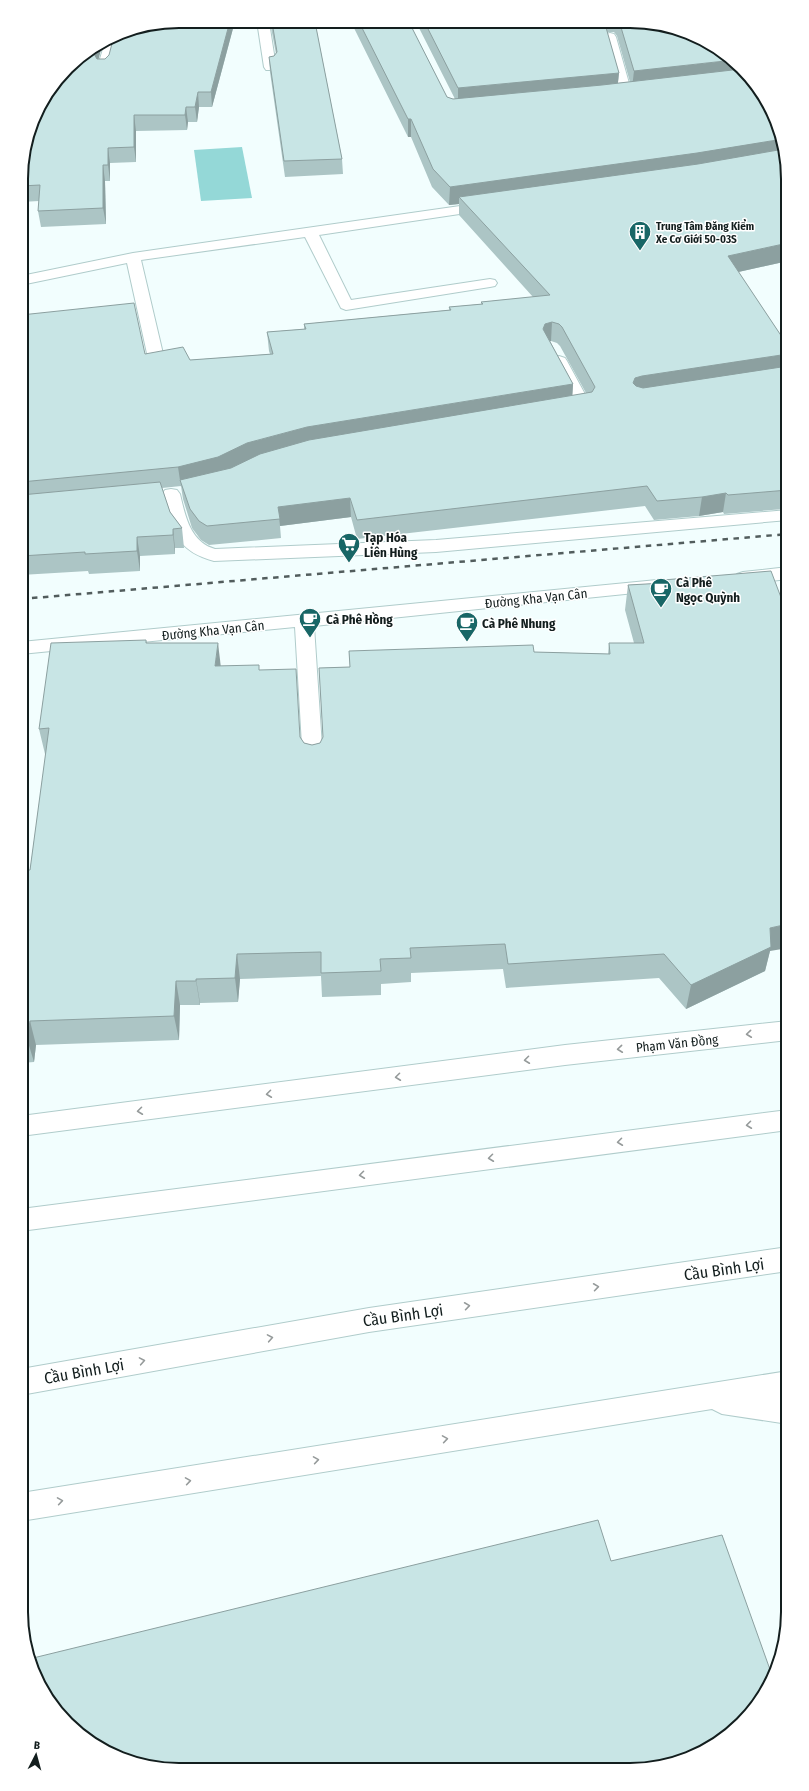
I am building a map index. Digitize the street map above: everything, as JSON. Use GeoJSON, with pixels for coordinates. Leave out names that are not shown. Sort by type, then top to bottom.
{"type":"FeatureCollection","features":[{"type":"Feature","properties":{"kind":"main road"},"geometry":{"type":"LineString","coordinates":[[264,28],[270,67]]}},
{"type":"Feature","properties":{"kind":"main road"},"geometry":{"type":"LineString","coordinates":[[610,37],[626,94]]}},
{"type":"Feature","properties":{"kind":"main road"},"geometry":{"type":"LineString","coordinates":[[103,69],[110,45]]}},
{"type":"Feature","properties":{"kind":"main road"},"geometry":{"type":"LineString","coordinates":[[613,96],[641,93]]}},
{"type":"Feature","properties":{"kind":"main road"},"geometry":{"type":"LineString","coordinates":[[28,279],[133,256],[499,204]]}},
{"type":"Feature","properties":{"kind":"main road"},"geometry":{"type":"LineString","coordinates":[[310,231],[346,306],[490,283]]}},
{"type":"Feature","properties":{"kind":"main road"},"geometry":{"type":"LineString","coordinates":[[133,256],[156,358]]}},
{"type":"Feature","properties":{"kind":"main road"},"geometry":{"type":"LineString","coordinates":[[551,347],[584,407],[553,413]]}},
{"type":"Feature","properties":{"kind":"main road"},"geometry":{"type":"LineString","coordinates":[[188,491],[163,495],[178,518],[187,540],[205,552],[214,554],[436,546],[781,516]]}},
{"type":"Feature","properties":{"kind":"main road"},"geometry":{"type":"LineString","coordinates":[[723,580],[778,580]]}},
{"type":"Feature","properties":{"kind":"main road","name":"Đường Kha Vạn Cân"},"geometry":{"type":"LineString","coordinates":[[28,647],[675,584]]}},
{"type":"Feature","properties":{"kind":"main road"},"geometry":{"type":"LineString","coordinates":[[304,621],[313,762]]}},
{"type":"Feature","properties":{"kind":"main road","name":"Phạm Văn Đồng"},"geometry":{"type":"LineString","coordinates":[[28,1125],[565,1055],[781,1031]]}},
{"type":"Feature","properties":{"kind":"main road"},"geometry":{"type":"LineString","coordinates":[[28,1219],[781,1121]]}},
{"type":"Feature","properties":{"kind":"main road","name":"Cầu Bình Lợi"},"geometry":{"type":"LineString","coordinates":[[28,1381],[369,1320],[781,1260]]}},
{"type":"Feature","properties":{"kind":"main road"},"geometry":{"type":"LineString","coordinates":[[28,1506],[781,1385]]}},
{"type":"Feature","properties":{"kind":"main road"},"geometry":{"type":"LineString","coordinates":[[703,1398],[781,1410]]}},
{"type":"Feature","properties":{"kind":"shaded area"},"geometry":{"type":"Polygon","coordinates":[[[242,147],[252,198],[201,201],[194,150],[242,147]]]}},
{"type":"Feature","properties":{"kind":"building"},"geometry":{"type":"Polygon","coordinates":[[[169,28],[228,28],[211,92],[198,92],[195,107],[186,107],[185,115],[134,115],[134,147],[108,148],[108,165],[103,165],[103,208],[38,211],[40,185],[28,186],[28,169],[33,140],[39,121],[53,95],[65,79],[79,65],[94,54],[97,59],[105,59],[109,55],[112,44],[121,39],[140,33],[169,28]]]}},
{"type":"Feature","properties":{"kind":"building"},"geometry":{"type":"Polygon","coordinates":[[[273,28],[316,28],[342,159],[284,161],[269,57],[274,56],[277,52],[273,28]]]}},
{"type":"Feature","properties":{"kind":"building"},"geometry":{"type":"Polygon","coordinates":[[[362,28],[412,28],[447,97],[453,99],[602,85],[735,70],[744,79],[761,103],[770,121],[776,140],[697,153],[450,187],[433,169],[411,119],[408,119],[362,28]]]}},
{"type":"Feature","properties":{"kind":"building"},"geometry":{"type":"Polygon","coordinates":[[[428,28],[606,28],[619,73],[458,88],[428,28]]]}},
{"type":"Feature","properties":{"kind":"building"},"geometry":{"type":"Polygon","coordinates":[[[621,28],[650,29],[679,36],[706,48],[725,61],[634,71],[621,28]]]}},
{"type":"Feature","properties":{"kind":"building"},"geometry":{"type":"Polygon","coordinates":[[[778,150],[781,169],[781,245],[728,256],[781,336],[781,355],[642,376],[635,378],[633,383],[636,386],[643,388],[781,367],[781,491],[728,495],[726,493],[702,497],[657,501],[647,486],[357,520],[350,498],[278,507],[280,519],[207,526],[199,521],[190,509],[180,480],[231,468],[260,454],[309,440],[592,392],[595,387],[562,327],[559,324],[552,322],[545,324],[543,329],[573,384],[307,427],[247,443],[218,457],[178,467],[28,481],[28,314],[134,303],[145,354],[183,347],[190,360],[273,354],[267,332],[306,329],[304,324],[451,310],[449,307],[550,295],[459,197],[698,164],[778,150]]]}},
{"type":"Feature","properties":{"kind":"building"},"geometry":{"type":"Polygon","coordinates":[[[160,482],[170,512],[182,528],[173,529],[173,535],[137,537],[137,551],[28,556],[28,494],[160,482]]]}},
{"type":"Feature","properties":{"kind":"building"},"geometry":{"type":"Polygon","coordinates":[[[771,571],[781,597],[781,926],[770,928],[771,947],[691,985],[664,954],[508,964],[505,944],[410,948],[411,958],[380,959],[381,971],[321,973],[321,952],[237,954],[235,978],[176,981],[174,1016],[30,1021],[28,1033],[28,870],[30,870],[49,728],[39,729],[51,643],[146,640],[146,643],[218,643],[215,666],[259,665],[259,670],[296,669],[300,737],[304,743],[312,745],[320,743],[323,737],[319,668],[350,667],[349,651],[533,645],[534,652],[610,654],[609,643],[644,643],[628,585],[664,583],[663,580],[771,571]]]}},
{"type":"Feature","properties":{"kind":"building"},"geometry":{"type":"Polygon","coordinates":[[[598,1520],[611,1561],[722,1535],[770,1670],[756,1696],[744,1712],[730,1726],[706,1743],[688,1752],[650,1762],[169,1763],[140,1758],[121,1752],[103,1743],[79,1726],[65,1712],[53,1696],[39,1670],[35,1658],[598,1520]]]}},
{"type":"Feature","properties":{"kind":"railway"},"geometry":{"type":"LineString","coordinates":[[28,598],[781,535]]}},
{"type":"Feature","properties":{"kind":"place","name":"Trung Tâm Đăng Kiểm Xe Cơ Giới 50-03S"},"geometry":{"type":"Point","coordinates":[640,252]}},
{"type":"Feature","properties":{"kind":"place","name":"Tạp Hóa Liên Hùng"},"geometry":{"type":"Point","coordinates":[349,564]}},
{"type":"Feature","properties":{"kind":"place","name":"Cà Phê Ngọc Quỳnh"},"geometry":{"type":"Point","coordinates":[661,608]}},
{"type":"Feature","properties":{"kind":"place","name":"Cà Phê Hồng"},"geometry":{"type":"Point","coordinates":[310,638]}},
{"type":"Feature","properties":{"kind":"place","name":"Cà Phê Nhung"},"geometry":{"type":"Point","coordinates":[467,642]}}]}
